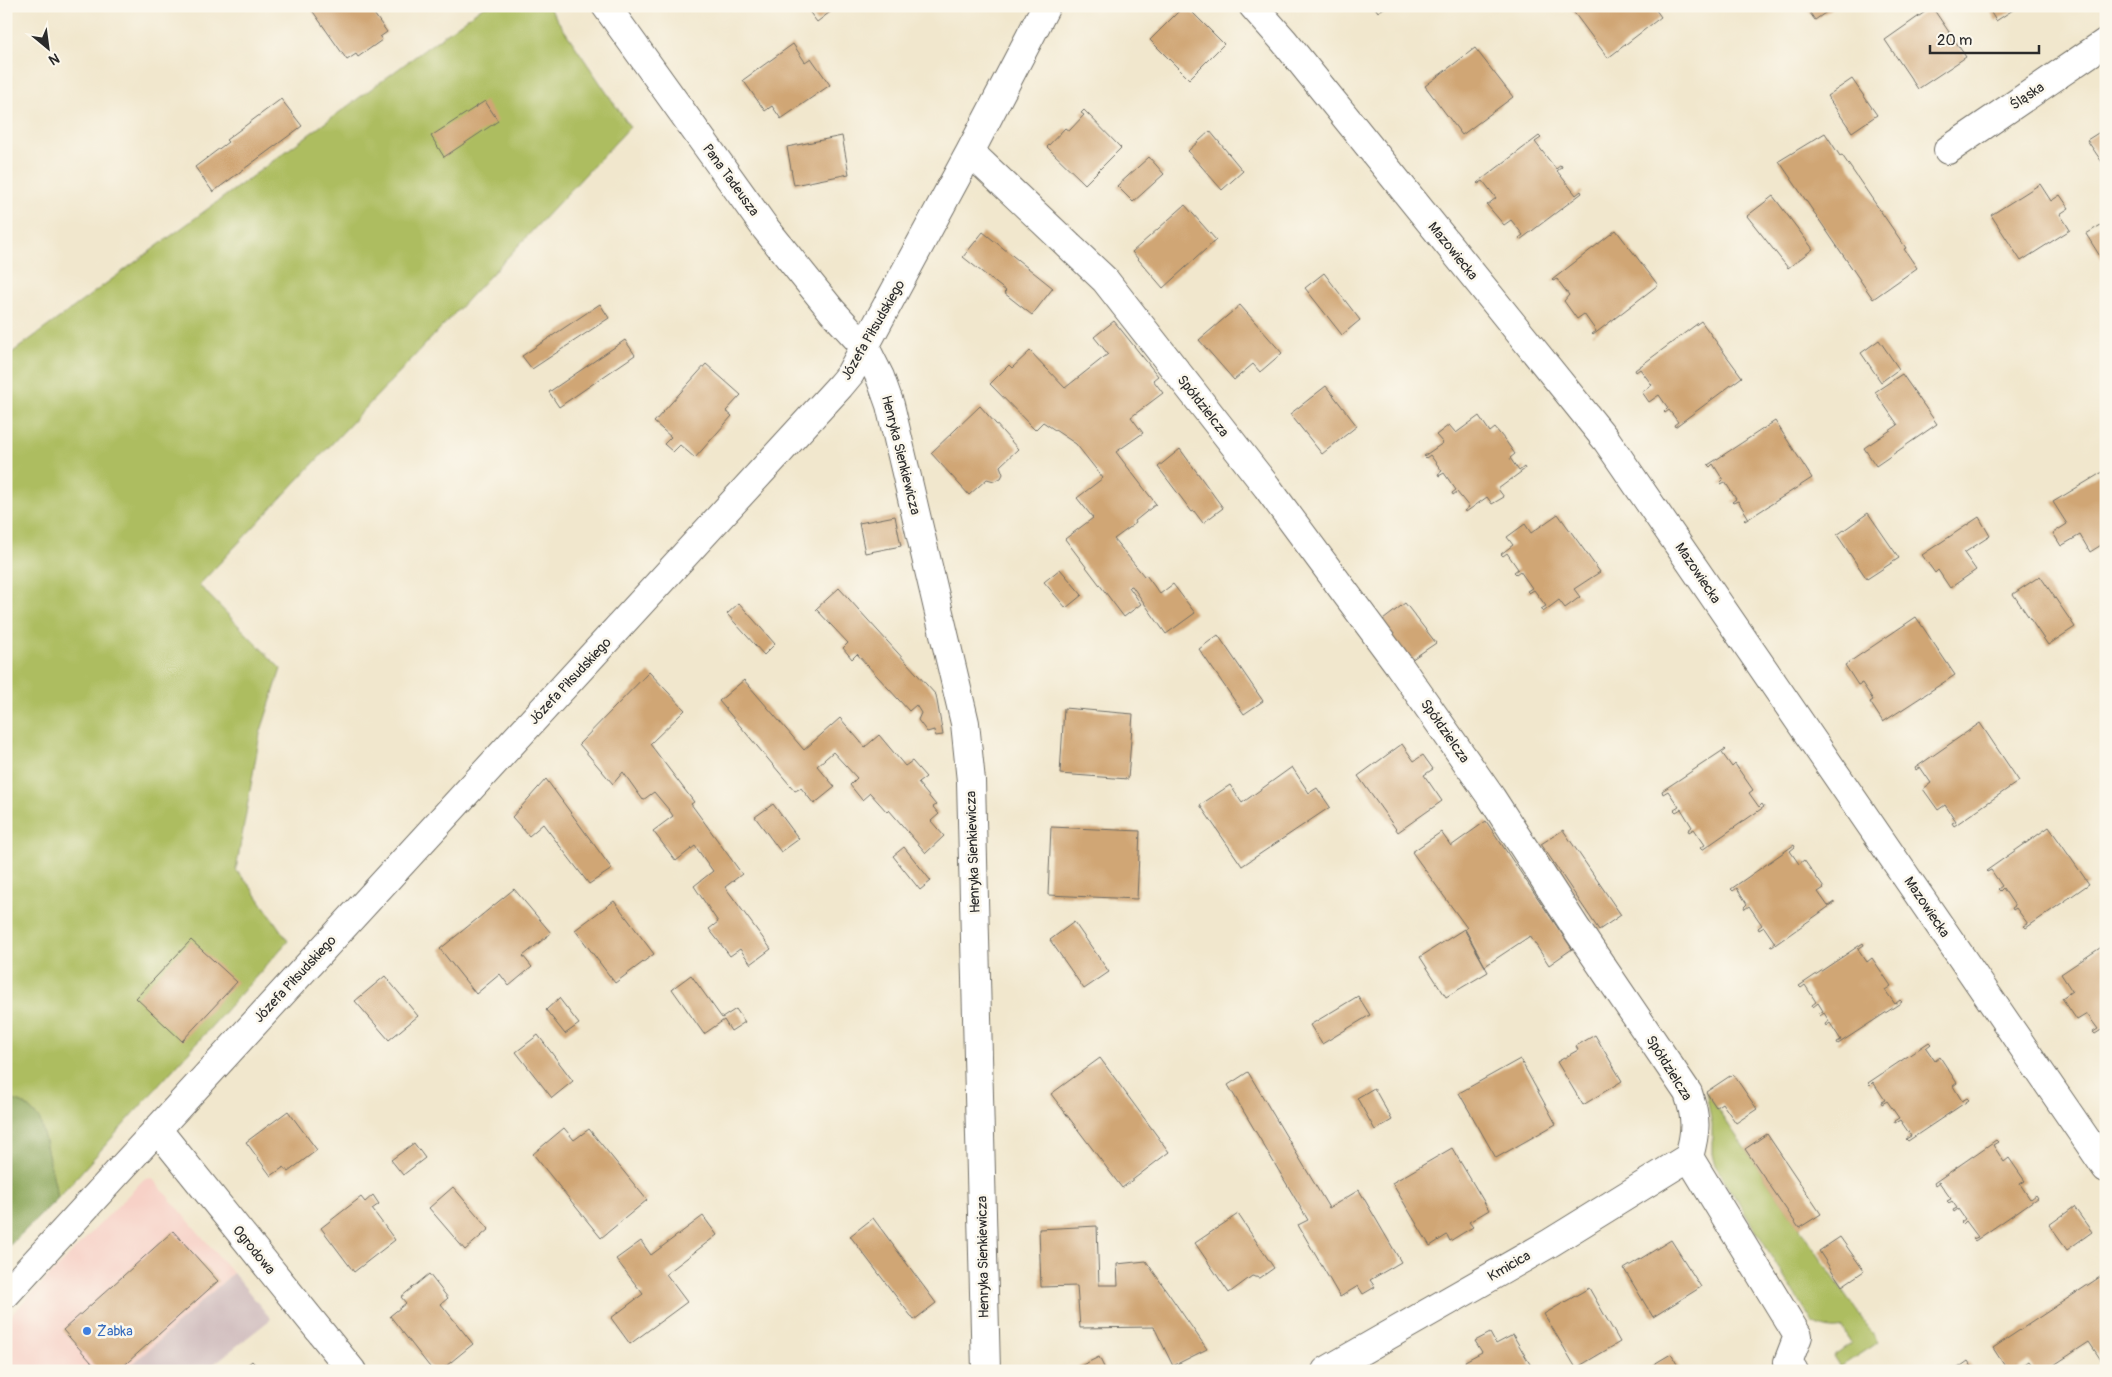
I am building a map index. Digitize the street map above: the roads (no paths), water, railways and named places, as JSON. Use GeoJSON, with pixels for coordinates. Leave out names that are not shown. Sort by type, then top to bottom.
{"type":"FeatureCollection","features":[{"type":"Feature","properties":{"kind":"street","name":"Pana Tadeusza"},"geometry":{"type":"LineString","coordinates":[[606,6],[766,229],[832,311],[865,348]]}},
{"type":"Feature","properties":{"kind":"street","name":"Józefa Piłsudskiego"},"geometry":{"type":"LineString","coordinates":[[6,1294],[850,374],[970,152],[1046,6]]}},
{"type":"Feature","properties":{"kind":"street","name":"Mazowiecka"},"geometry":{"type":"LineString","coordinates":[[1253,6],[1284,41],[1607,441],[2106,1168]]}},
{"type":"Feature","properties":{"kind":"street","name":"Śląska"},"geometry":{"type":"LineString","coordinates":[[1948,150],[2106,42]]}},
{"type":"Feature","properties":{"kind":"street","name":"Spółdzielcza"},"geometry":{"type":"LineString","coordinates":[[970,152],[1105,280],[1267,487],[1398,664],[1491,797],[1576,928],[1688,1093],[1694,1111],[1696,1131],[1689,1157]]}},
{"type":"Feature","properties":{"kind":"street","name":"Henryka Sienkiewicza"},"geometry":{"type":"LineString","coordinates":[[865,348],[880,377],[890,405],[965,723],[972,800],[986,1371]]}},
{"type":"Feature","properties":{"kind":"street","name":"Ogrodowa"},"geometry":{"type":"LineString","coordinates":[[157,1129],[352,1371]]}},
{"type":"Feature","properties":{"kind":"street","name":"Kmicica"},"geometry":{"type":"LineString","coordinates":[[1326,1371],[1550,1243],[1689,1157]]}},
{"type":"Feature","properties":{"kind":"street"},"geometry":{"type":"LineString","coordinates":[[1689,1157],[1798,1336],[1788,1362],[1794,1371]]}},
{"type":"Feature","properties":{"kind":"place","name":"Żabka"},"geometry":{"type":"Point","coordinates":[87,1331]}}]}
